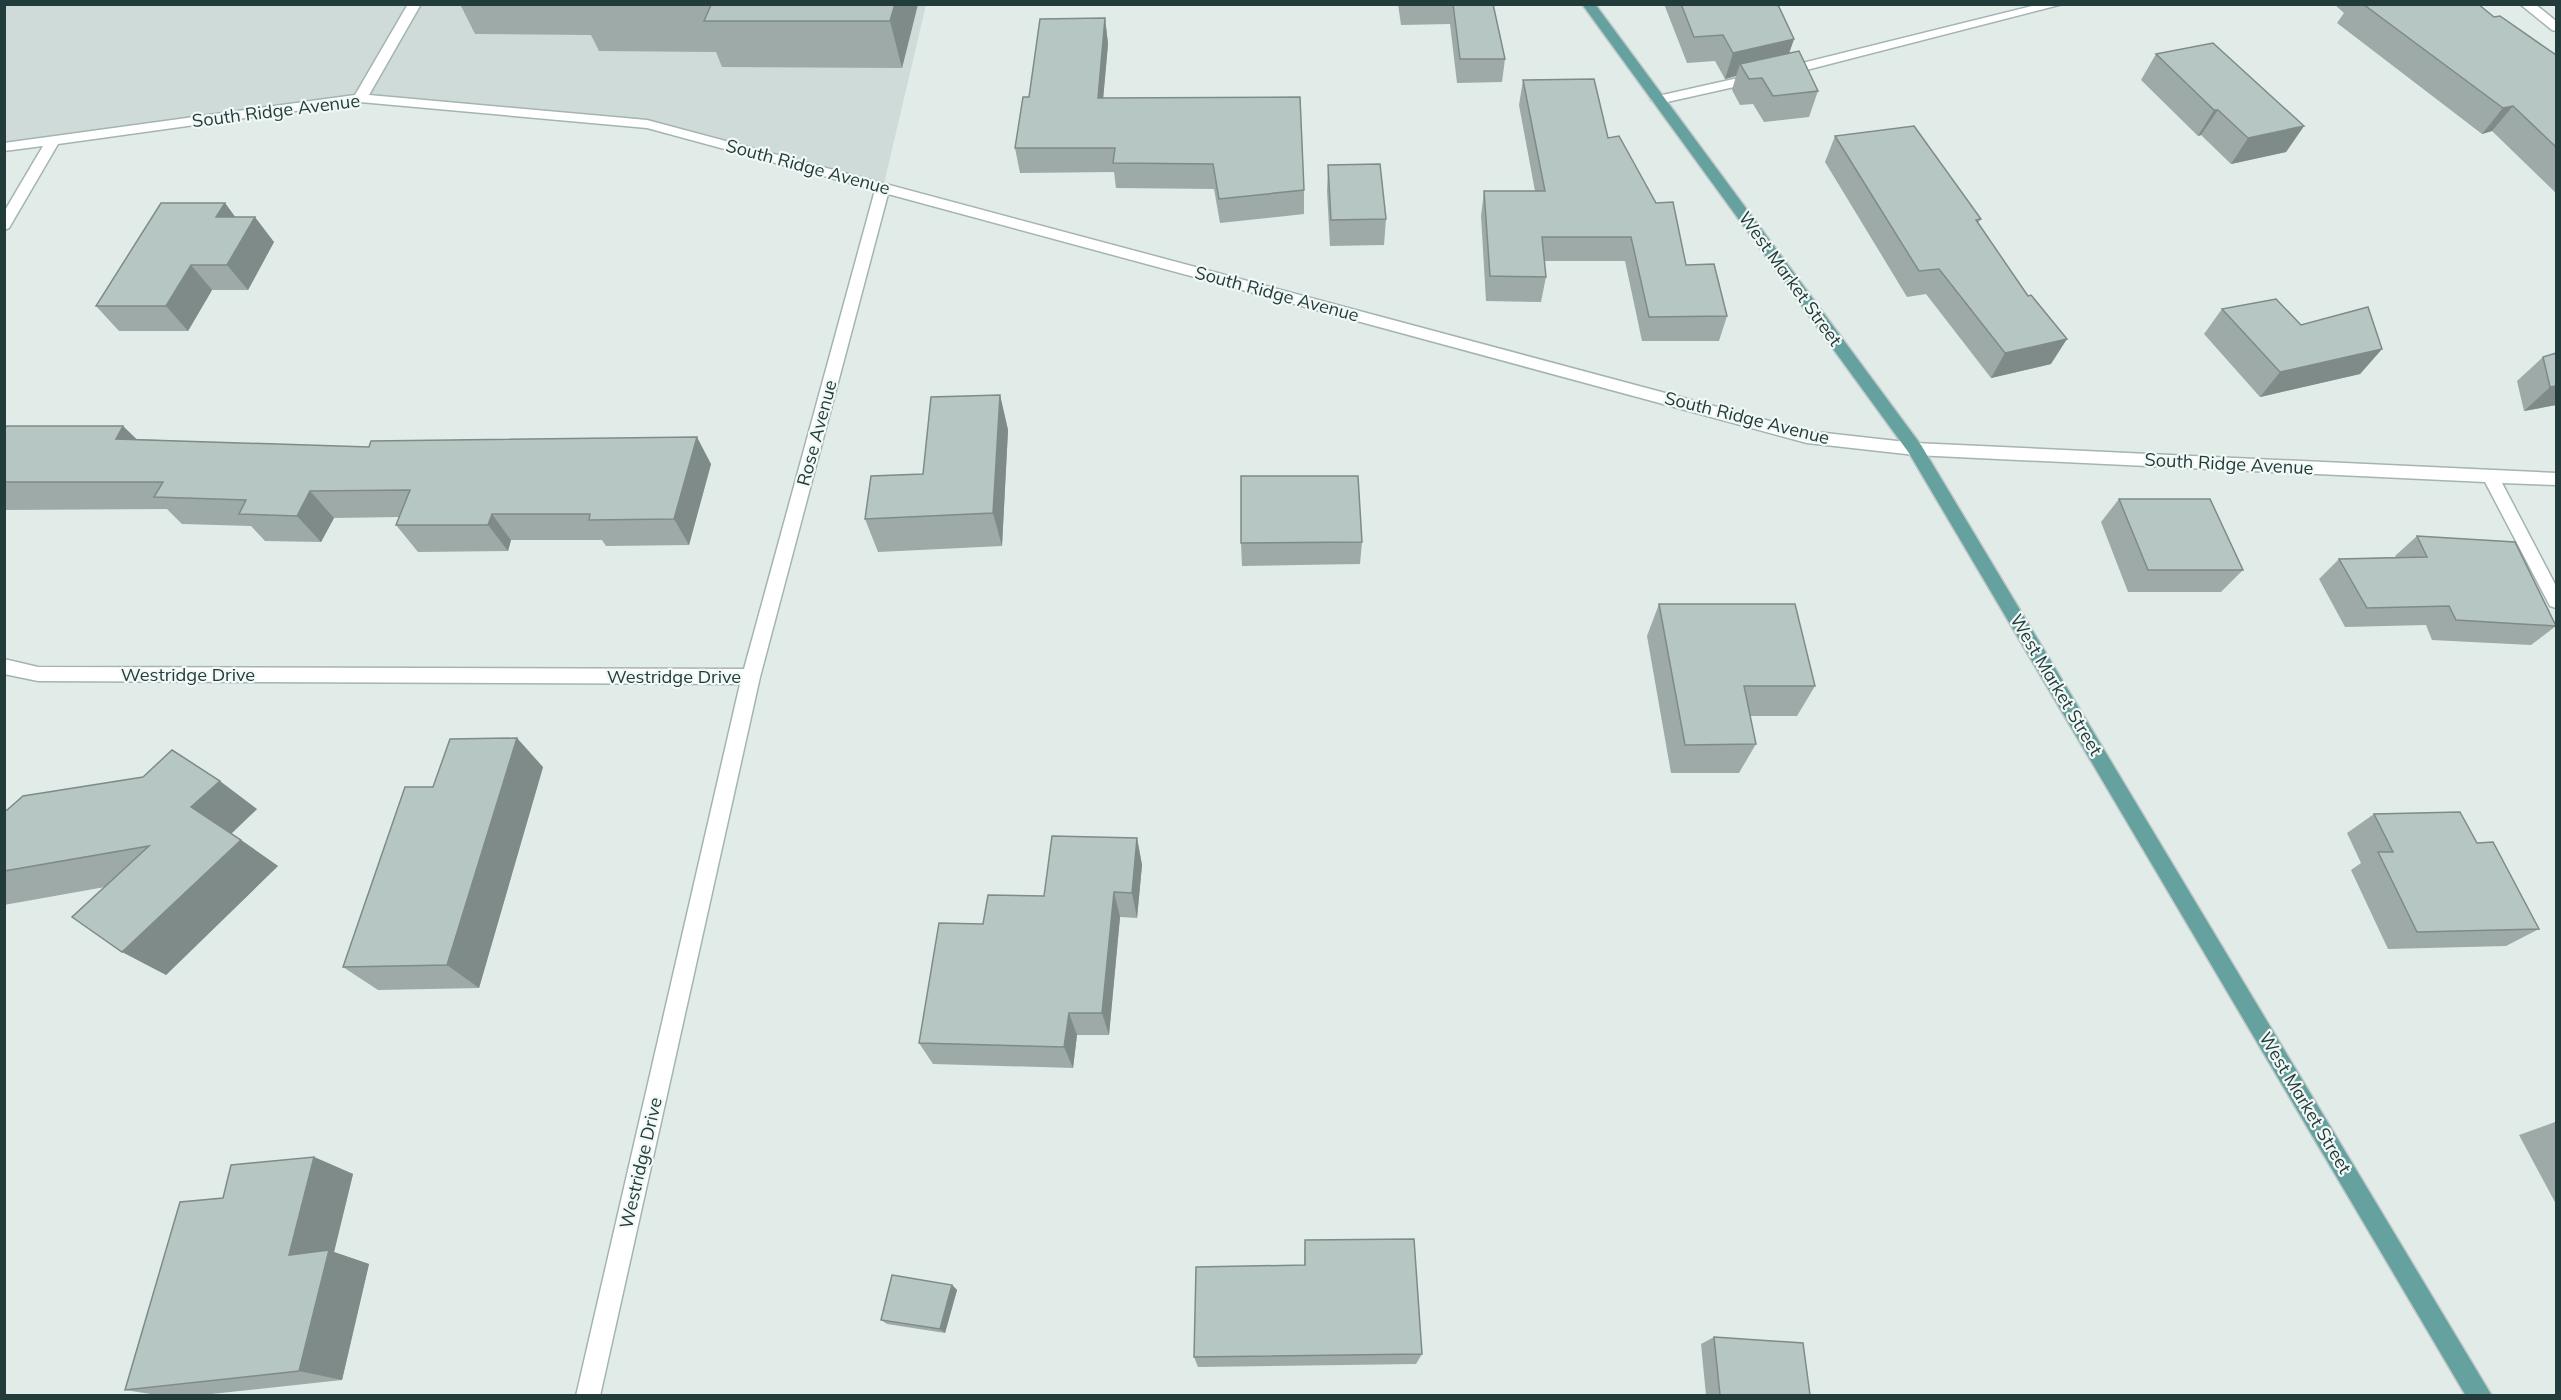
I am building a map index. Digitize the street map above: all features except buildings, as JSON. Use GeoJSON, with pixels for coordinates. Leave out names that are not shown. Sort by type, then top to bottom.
{"type":"FeatureCollection","features":[{"type":"Feature","properties":{"kind":"main road","name":"West Market Street"},"geometry":{"type":"LineString","coordinates":[[1588,4],[1915,449],[2480,1395]]}},
{"type":"Feature","properties":{"kind":"street"},"geometry":{"type":"LineString","coordinates":[[360,98],[415,4]]}},
{"type":"Feature","properties":{"kind":"street"},"geometry":{"type":"LineString","coordinates":[[1659,100],[1814,65],[2057,4]]}},
{"type":"Feature","properties":{"kind":"street"},"geometry":{"type":"LineString","coordinates":[[2526,4],[2556,27]]}},
{"type":"Feature","properties":{"kind":"street","name":"South Ridge Avenue"},"geometry":{"type":"LineString","coordinates":[[4,147],[360,98],[647,124],[1807,437],[1915,449],[2556,479]]}},
{"type":"Feature","properties":{"kind":"street"},"geometry":{"type":"LineString","coordinates":[[4,225],[53,141]]}},
{"type":"Feature","properties":{"kind":"street","name":"Rose Avenue"},"geometry":{"type":"LineString","coordinates":[[751,677],[883,188]]}},
{"type":"Feature","properties":{"kind":"street"},"geometry":{"type":"LineString","coordinates":[[2490,476],[2556,601]]}},
{"type":"Feature","properties":{"kind":"street","name":"Westridge Drive"},"geometry":{"type":"LineString","coordinates":[[4,666],[38,674],[751,677],[588,1395]]}},
{"type":"Feature","properties":{"kind":"shaded area"},"geometry":{"type":"Polygon","coordinates":[[[4,5],[926,5],[883,188],[647,124],[360,98],[5,146],[4,5]]]}}]}
